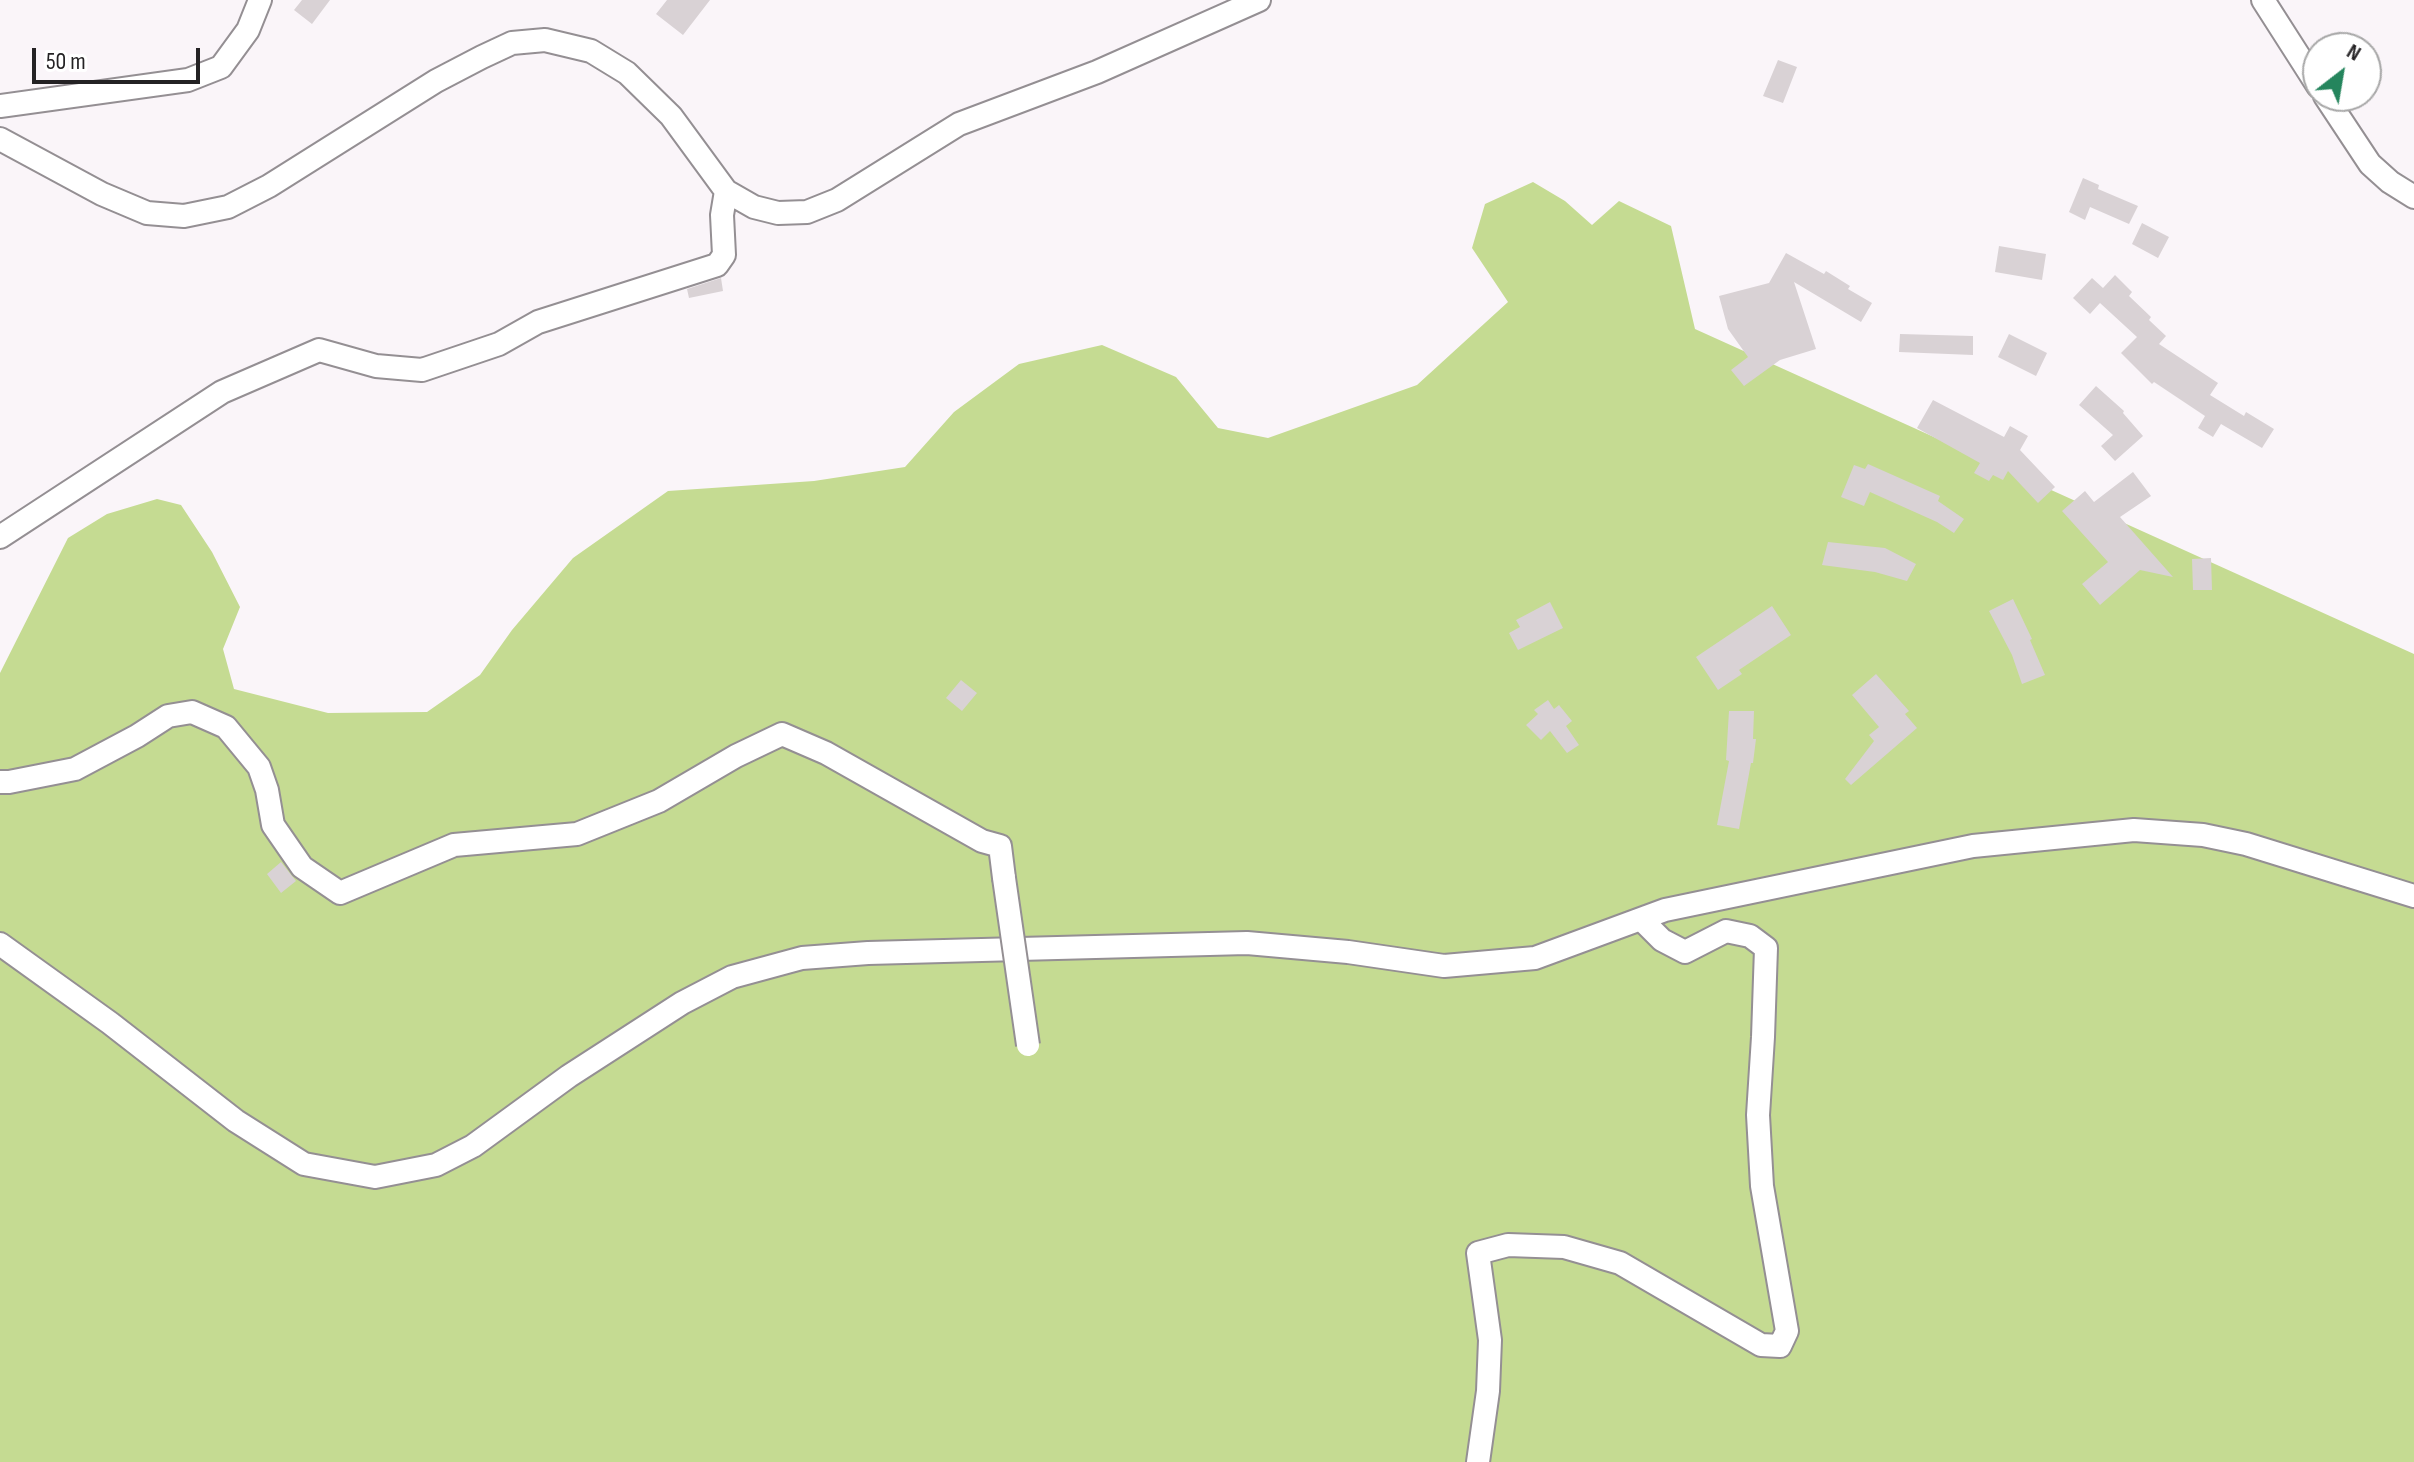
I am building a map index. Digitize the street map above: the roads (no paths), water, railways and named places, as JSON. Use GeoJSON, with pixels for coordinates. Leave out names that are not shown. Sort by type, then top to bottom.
{"type":"FeatureCollection","features":[{"type":"Feature","properties":{"kind":"street"},"geometry":{"type":"LineString","coordinates":[[0,106],[188,80],[221,67],[248,30],[260,0]]}},
{"type":"Feature","properties":{"kind":"street"},"geometry":{"type":"LineString","coordinates":[[0,139],[102,194],[147,213],[184,216],[228,207],[269,186],[436,81],[482,57],[512,43],[545,40],[591,51],[627,73],[671,116],[726,191],[754,207],[778,213],[807,212],[837,200],[959,124],[1097,72],[1259,0]]}},
{"type":"Feature","properties":{"kind":"street"},"geometry":{"type":"LineString","coordinates":[[2263,0],[2302,61]]}},
{"type":"Feature","properties":{"kind":"street"},"geometry":{"type":"LineString","coordinates":[[2336,112],[2370,164],[2390,182],[2414,197]]}},
{"type":"Feature","properties":{"kind":"street"},"geometry":{"type":"LineString","coordinates":[[0,537],[222,392],[319,350],[376,366],[422,370],[499,344],[538,322],[717,265],[724,255],[722,215],[726,191]]}},
{"type":"Feature","properties":{"kind":"street"},"geometry":{"type":"LineString","coordinates":[[0,782],[75,769],[168,716],[192,712],[226,727],[259,767],[273,825],[302,867],[340,893],[454,845],[577,834],[659,801],[736,756],[782,734],[826,753],[982,841],[1000,846],[1028,1045]]}},
{"type":"Feature","properties":{"kind":"street"},"geometry":{"type":"LineString","coordinates":[[0,944],[110,1023],[236,1121],[304,1164],[375,1177],[436,1165],[473,1146],[569,1076],[682,1003],[732,977],[802,958],[931,950],[1247,943],[1348,952],[1444,966],[1535,958],[1665,910],[1973,846],[2134,830],[2203,835],[2246,844],[2414,896]]}},
{"type":"Feature","properties":{"kind":"street"},"geometry":{"type":"LineString","coordinates":[[1478,1462],[1488,1391],[1490,1340],[1478,1253],[1508,1245],[1564,1247],[1620,1263],[1761,1345],[1780,1346],[1787,1331],[1762,1186],[1758,1115],[1766,948],[1750,936],[1726,931],[1685,952],[1662,940],[1642,920]]}}]}
